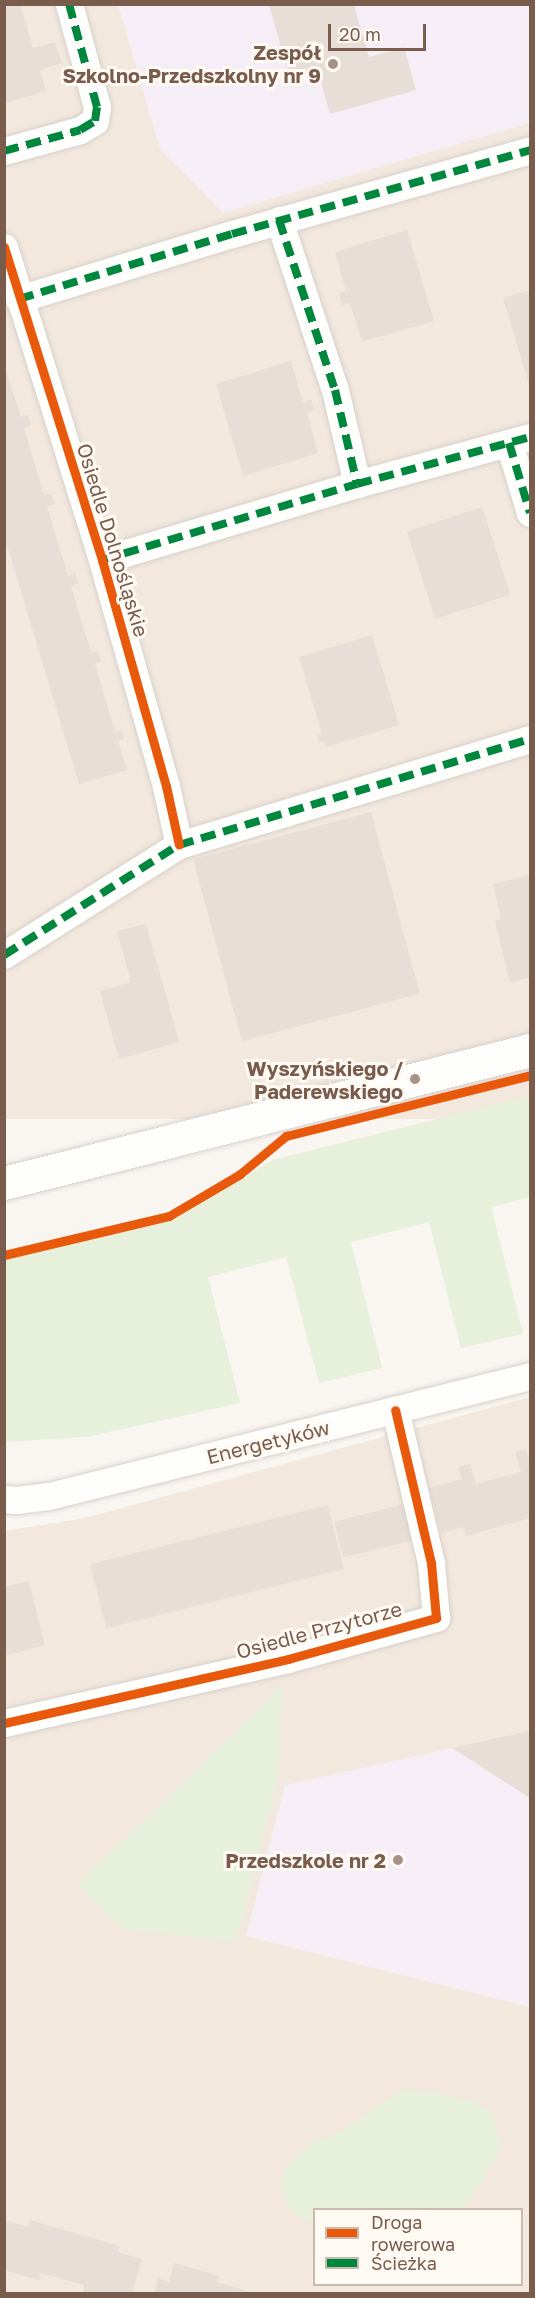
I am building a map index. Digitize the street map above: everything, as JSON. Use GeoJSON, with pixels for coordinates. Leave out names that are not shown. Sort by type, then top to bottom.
{"type":"FeatureCollection","features":[{"type":"Feature","properties":{"kind":"street"},"geometry":{"type":"LineString","coordinates":[[4,151],[80,130],[95,121],[97,107],[69,4]]}},
{"type":"Feature","properties":{"kind":"street"},"geometry":{"type":"LineString","coordinates":[[19,299],[279,220],[531,150]]}},
{"type":"Feature","properties":{"kind":"street"},"geometry":{"type":"LineString","coordinates":[[279,220],[335,390],[357,484]]}},
{"type":"Feature","properties":{"kind":"street","name":"Osiedle Dolnośląskie"},"geometry":{"type":"LineString","coordinates":[[4,247],[102,560],[166,786],[179,845]]}},
{"type":"Feature","properties":{"kind":"street"},"geometry":{"type":"LineString","coordinates":[[520,440],[531,513]]}},
{"type":"Feature","properties":{"kind":"street","name":"Osiedle Dolnośląskie"},"geometry":{"type":"LineString","coordinates":[[102,560],[357,484],[520,440]]}},
{"type":"Feature","properties":{"kind":"street"},"geometry":{"type":"LineString","coordinates":[[4,955],[179,845],[531,739]]}},
{"type":"Feature","properties":{"kind":"street"},"geometry":{"type":"LineString","coordinates":[[4,1183],[531,1050]]}},
{"type":"Feature","properties":{"kind":"street","name":"Energetyków"},"geometry":{"type":"LineString","coordinates":[[4,1499],[49,1496],[531,1376]]}},
{"type":"Feature","properties":{"kind":"street","name":"Osiedle Przytorze"},"geometry":{"type":"LineString","coordinates":[[4,1723],[288,1659],[436,1618],[431,1563],[395,1410]]}},
{"type":"Feature","properties":{"kind":"shaded area"},"geometry":{"type":"Polygon","coordinates":[[[5,5],[530,5],[530,1119],[5,1119],[5,5]]]}},
{"type":"Feature","properties":{"kind":"shaded area","name":"Zespół Szkolno-Przedszkolny nr 9"},"geometry":{"type":"Polygon","coordinates":[[[118,5],[530,5],[530,123],[223,213],[160,149],[118,5]]]}},
{"type":"Feature","properties":{"kind":"shaded area"},"geometry":{"type":"Polygon","coordinates":[[[530,1397],[530,2293],[5,2294],[5,1531],[85,1518],[530,1397]]]}},
{"type":"Feature","properties":{"kind":"shaded area","name":"Przedszkole nr 2"},"geometry":{"type":"Polygon","coordinates":[[[530,1731],[530,2007],[246,1936],[285,1785],[530,1731]]]}},
{"type":"Feature","properties":{"kind":"green space"},"geometry":{"type":"Polygon","coordinates":[[[530,1096],[530,1197],[491,1207],[523,1334],[461,1348],[429,1222],[351,1242],[382,1368],[319,1383],[286,1257],[208,1277],[240,1403],[86,1437],[5,1442],[5,1259],[174,1220],[272,1160],[530,1096]]]}},
{"type":"Feature","properties":{"kind":"green space"},"geometry":{"type":"Polygon","coordinates":[[[282,1686],[279,1772],[236,1941],[122,1929],[78,1884],[282,1686]]]}},
{"type":"Feature","properties":{"kind":"green space"},"geometry":{"type":"Polygon","coordinates":[[[401,2091],[436,2093],[472,2101],[492,2113],[501,2149],[473,2196],[463,2208],[313,2208],[313,2223],[292,2213],[283,2195],[283,2172],[310,2144],[335,2135],[401,2091]]]}},
{"type":"Feature","properties":{"kind":"building"},"geometry":{"type":"Polygon","coordinates":[[[4,4],[20,4],[33,48],[55,42],[62,63],[40,70],[46,91],[4,104],[4,4]]]}},
{"type":"Feature","properties":{"kind":"building"},"geometry":{"type":"Polygon","coordinates":[[[269,5],[354,5],[369,57],[404,47],[416,90],[330,114],[318,71],[290,79],[269,5]]]}},
{"type":"Feature","properties":{"kind":"building"},"geometry":{"type":"Polygon","coordinates":[[[407,230],[434,321],[362,342],[350,303],[342,305],[339,293],[346,291],[335,252],[407,230]]]}},
{"type":"Feature","properties":{"kind":"building"},"geometry":{"type":"Polygon","coordinates":[[[530,290],[530,388],[503,298],[530,290]]]}},
{"type":"Feature","properties":{"kind":"building"},"geometry":{"type":"Polygon","coordinates":[[[291,361],[303,403],[311,399],[314,410],[307,413],[318,453],[243,476],[216,384],[291,361]]]}},
{"type":"Feature","properties":{"kind":"building"},"geometry":{"type":"Polygon","coordinates":[[[4,365],[21,417],[28,415],[31,426],[24,428],[44,495],[51,494],[55,504],[47,506],[68,576],[75,573],[78,583],[71,586],[91,653],[98,651],[101,662],[95,664],[115,732],[122,730],[124,739],[118,741],[127,770],[79,784],[4,535],[4,365]]]}},
{"type":"Feature","properties":{"kind":"building"},"geometry":{"type":"Polygon","coordinates":[[[482,507],[510,594],[435,619],[407,531],[482,507]]]}},
{"type":"Feature","properties":{"kind":"building"},"geometry":{"type":"Polygon","coordinates":[[[372,635],[399,725],[326,747],[324,741],[319,743],[317,736],[322,734],[299,657],[372,635]]]}},
{"type":"Feature","properties":{"kind":"building"},"geometry":{"type":"Polygon","coordinates":[[[371,812],[420,994],[242,1041],[193,860],[371,812]]]}},
{"type":"Feature","properties":{"kind":"building"},"geometry":{"type":"Polygon","coordinates":[[[530,875],[530,977],[510,983],[495,921],[501,919],[493,884],[530,875]]]}},
{"type":"Feature","properties":{"kind":"building"},"geometry":{"type":"Polygon","coordinates":[[[146,924],[179,1042],[119,1059],[100,991],[131,982],[117,931],[146,924]]]}},
{"type":"Feature","properties":{"kind":"building"},"geometry":{"type":"Polygon","coordinates":[[[526,1449],[530,1462],[530,1518],[466,1536],[463,1527],[442,1533],[429,1488],[462,1479],[458,1467],[470,1464],[476,1484],[521,1472],[515,1452],[526,1449]]]}},
{"type":"Feature","properties":{"kind":"building"},"geometry":{"type":"Polygon","coordinates":[[[405,1504],[414,1540],[343,1558],[334,1522],[405,1504]]]}},
{"type":"Feature","properties":{"kind":"building"},"geometry":{"type":"Polygon","coordinates":[[[328,1505],[344,1569],[106,1628],[90,1564],[328,1505]]]}},
{"type":"Feature","properties":{"kind":"building"},"geometry":{"type":"Polygon","coordinates":[[[29,1581],[45,1645],[4,1656],[4,1587],[29,1581]]]}},
{"type":"Feature","properties":{"kind":"building"},"geometry":{"type":"Polygon","coordinates":[[[530,1731],[530,1798],[452,1748],[530,1731]]]}},
{"type":"Feature","properties":{"kind":"building"},"geometry":{"type":"Polygon","coordinates":[[[4,2220],[29,2227],[30,2220],[120,2246],[118,2252],[142,2259],[132,2294],[83,2294],[84,2285],[40,2273],[39,2280],[4,2270],[4,2220]]]}},
{"type":"Feature","properties":{"kind":"building"},"geometry":{"type":"Polygon","coordinates":[[[174,2263],[219,2276],[217,2282],[257,2294],[154,2294],[158,2278],[169,2282],[174,2263]]]}},
{"type":"Feature","properties":{"kind":"marked path"},"geometry":{"type":"LineString","coordinates":[[4,151],[80,130],[95,121],[97,107],[69,4]]}},
{"type":"Feature","properties":{"kind":"marked path"},"geometry":{"type":"LineString","coordinates":[[19,299],[232,234],[530,150]]}},
{"type":"Feature","properties":{"kind":"marked path"},"geometry":{"type":"LineString","coordinates":[[279,220],[335,390],[357,484]]}},
{"type":"Feature","properties":{"kind":"marked path"},"geometry":{"type":"LineString","coordinates":[[102,560],[357,484],[530,437]]}},
{"type":"Feature","properties":{"kind":"marked path"},"geometry":{"type":"LineString","coordinates":[[509,443],[530,513]]}},
{"type":"Feature","properties":{"kind":"marked path"},"geometry":{"type":"LineString","coordinates":[[4,955],[179,845],[530,739]]}},
{"type":"Feature","properties":{"kind":"cycle path"},"geometry":{"type":"LineString","coordinates":[[4,247],[102,560],[166,786],[179,845]]}},
{"type":"Feature","properties":{"kind":"cycle path"},"geometry":{"type":"LineString","coordinates":[[4,1255],[169,1216],[240,1174],[286,1136],[530,1075]]}},
{"type":"Feature","properties":{"kind":"cycle path"},"geometry":{"type":"LineString","coordinates":[[4,1723],[288,1659],[436,1618],[431,1563],[395,1410]]}},
{"type":"Feature","properties":{"kind":"place","name":"Zespół Szkolno-Przedszkolny nr 9"},"geometry":{"type":"Point","coordinates":[333,64]}},
{"type":"Feature","properties":{"kind":"place","name":"Wyszyńskiego / Paderewskiego"},"geometry":{"type":"Point","coordinates":[415,1079]}},
{"type":"Feature","properties":{"kind":"place","name":"Przedszkole nr 2"},"geometry":{"type":"Point","coordinates":[398,1860]}}]}
